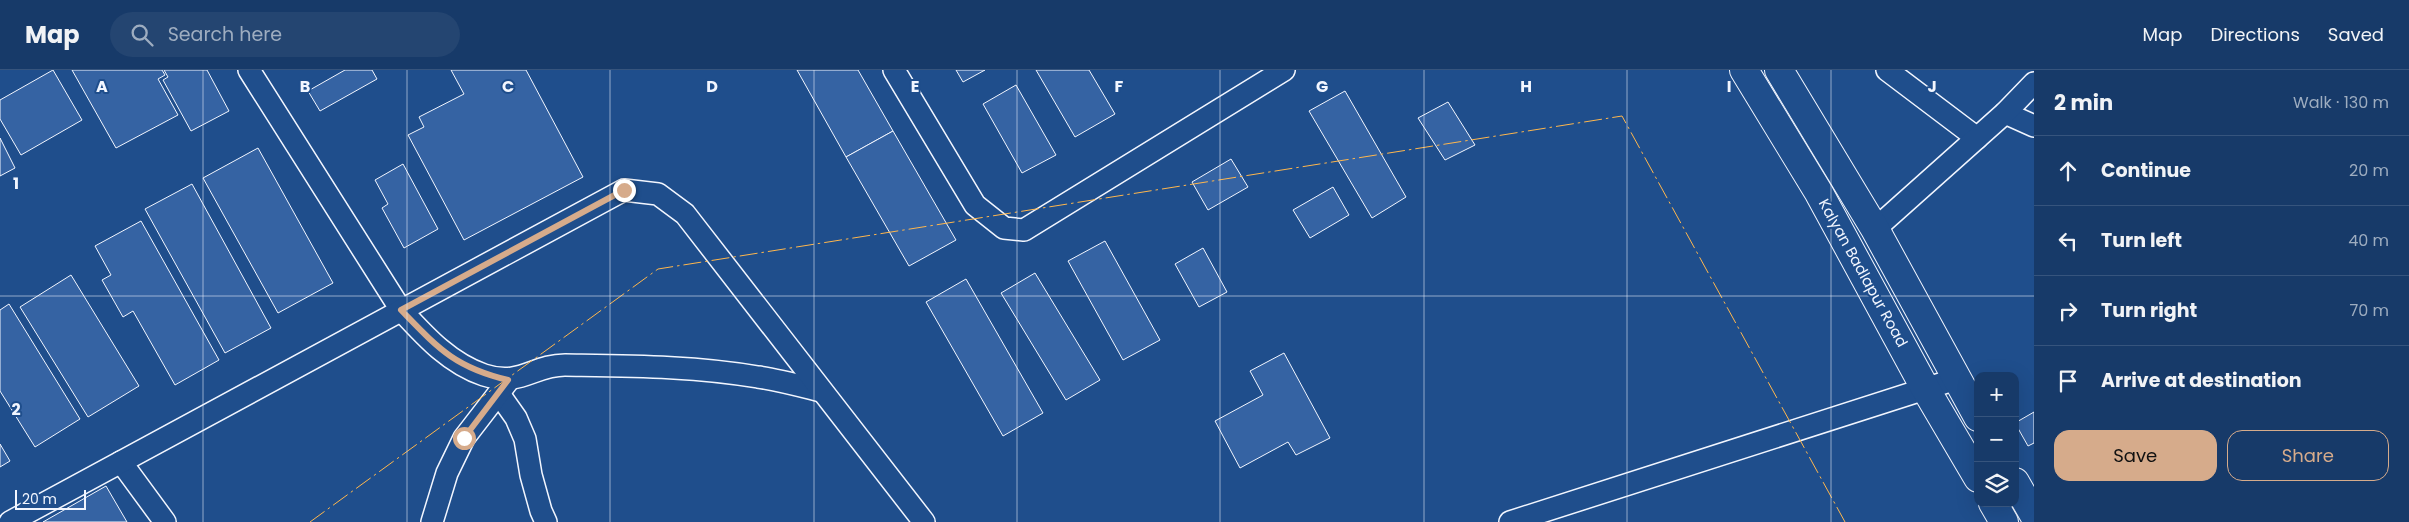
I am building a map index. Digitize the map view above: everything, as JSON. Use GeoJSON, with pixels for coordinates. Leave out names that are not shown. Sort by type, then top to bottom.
{"type":"FeatureCollection","features":[{"type":"Feature","properties":{"kind":"main road","name":"Kalyan Badlapur Road"},"geometry":{"type":"LineString","coordinates":[[1744,70],[1870,284],[1925,388],[1974,471]]}},
{"type":"Feature","properties":{"kind":"main road","name":"Kalyan Badlapur Road"},"geometry":{"type":"LineString","coordinates":[[1779,70],[1875,229],[1974,410]]}},
{"type":"Feature","properties":{"kind":"main road"},"geometry":{"type":"LineString","coordinates":[[1769,110],[1794,96]]}},
{"type":"Feature","properties":{"kind":"main road"},"geometry":{"type":"LineString","coordinates":[[2019,489],[2034,515]]}},
{"type":"Feature","properties":{"kind":"main road"},"geometry":{"type":"LineString","coordinates":[[1995,507],[2004,522]]}},
{"type":"Feature","properties":{"kind":"street"},"geometry":{"type":"LineString","coordinates":[[249,70],[401,310],[431,342],[458,363],[484,375],[503,387],[526,439],[530,476],[546,522]]}},
{"type":"Feature","properties":{"kind":"street"},"geometry":{"type":"LineString","coordinates":[[894,70],[975,205],[1004,228],[1024,230],[1284,70]]}},
{"type":"Feature","properties":{"kind":"street"},"geometry":{"type":"LineString","coordinates":[[1887,70],[1977,138]]}},
{"type":"Feature","properties":{"kind":"street"},"geometry":{"type":"LineString","coordinates":[[1875,229],[2005,113],[2034,83]]}},
{"type":"Feature","properties":{"kind":"street"},"geometry":{"type":"LineString","coordinates":[[2005,113],[2034,126]]}},
{"type":"Feature","properties":{"kind":"street"},"geometry":{"type":"LineString","coordinates":[[10,522],[624,190],[658,194],[685,214],[923,522]]}},
{"type":"Feature","properties":{"kind":"street"},"geometry":{"type":"LineString","coordinates":[[432,522],[447,473],[464,438],[503,387],[560,365],[619,366],[759,377],[821,391]]}},
{"type":"Feature","properties":{"kind":"street"},"geometry":{"type":"LineString","coordinates":[[1510,522],[1956,379]]}},
{"type":"Feature","properties":{"kind":"street"},"geometry":{"type":"LineString","coordinates":[[121,462],[164,522]]}},
{"type":"Feature","properties":{"kind":"building"},"geometry":{"type":"Polygon","coordinates":[[[53,70],[82,120],[21,155],[0,119],[0,100],[53,70]]]}},
{"type":"Feature","properties":{"kind":"building"},"geometry":{"type":"Polygon","coordinates":[[[72,70],[162,70],[165,75],[158,79],[178,115],[116,148],[72,70]]]}},
{"type":"Feature","properties":{"kind":"building"},"geometry":{"type":"Polygon","coordinates":[[[164,70],[207,70],[229,111],[191,131],[163,80],[168,77],[164,70]]]}},
{"type":"Feature","properties":{"kind":"building"},"geometry":{"type":"Polygon","coordinates":[[[345,70],[372,70],[377,79],[320,111],[308,91],[345,70]]]}},
{"type":"Feature","properties":{"kind":"building"},"geometry":{"type":"Polygon","coordinates":[[[451,70],[526,70],[583,177],[464,240],[408,135],[424,127],[419,117],[464,94],[451,70]]]}},
{"type":"Feature","properties":{"kind":"building"},"geometry":{"type":"Polygon","coordinates":[[[797,70],[858,70],[893,131],[846,157],[797,70]]]}},
{"type":"Feature","properties":{"kind":"building"},"geometry":{"type":"Polygon","coordinates":[[[956,70],[985,70],[963,82],[956,70]]]}},
{"type":"Feature","properties":{"kind":"building"},"geometry":{"type":"Polygon","coordinates":[[[1036,70],[1089,70],[1115,114],[1075,137],[1036,70]]]}},
{"type":"Feature","properties":{"kind":"building"},"geometry":{"type":"Polygon","coordinates":[[[1016,85],[1056,155],[1022,173],[983,104],[1016,85]]]}},
{"type":"Feature","properties":{"kind":"building"},"geometry":{"type":"Polygon","coordinates":[[[1345,91],[1406,197],[1372,218],[1309,111],[1345,91]]]}},
{"type":"Feature","properties":{"kind":"building"},"geometry":{"type":"Polygon","coordinates":[[[1448,102],[1475,145],[1445,160],[1418,118],[1448,102]]]}},
{"type":"Feature","properties":{"kind":"building"},"geometry":{"type":"Polygon","coordinates":[[[893,131],[956,240],[909,266],[846,157],[893,131]]]}},
{"type":"Feature","properties":{"kind":"building"},"geometry":{"type":"Polygon","coordinates":[[[0,138],[15,168],[0,176],[0,138]]]}},
{"type":"Feature","properties":{"kind":"building"},"geometry":{"type":"Polygon","coordinates":[[[258,148],[333,283],[278,313],[203,178],[258,148]]]}},
{"type":"Feature","properties":{"kind":"building"},"geometry":{"type":"Polygon","coordinates":[[[1231,159],[1248,187],[1208,210],[1192,182],[1231,159]]]}},
{"type":"Feature","properties":{"kind":"building"},"geometry":{"type":"Polygon","coordinates":[[[403,164],[438,229],[404,248],[382,208],[388,204],[375,180],[403,164]]]}},
{"type":"Feature","properties":{"kind":"building"},"geometry":{"type":"Polygon","coordinates":[[[192,184],[271,328],[225,353],[145,209],[192,184]]]}},
{"type":"Feature","properties":{"kind":"building"},"geometry":{"type":"Polygon","coordinates":[[[1333,187],[1349,215],[1310,238],[1293,210],[1333,187]]]}},
{"type":"Feature","properties":{"kind":"building"},"geometry":{"type":"Polygon","coordinates":[[[141,221],[219,360],[175,385],[133,311],[123,317],[102,280],[111,275],[95,246],[141,221]]]}},
{"type":"Feature","properties":{"kind":"building"},"geometry":{"type":"Polygon","coordinates":[[[1105,241],[1160,340],[1123,360],[1068,261],[1105,241]]]}},
{"type":"Feature","properties":{"kind":"building"},"geometry":{"type":"Polygon","coordinates":[[[1203,248],[1227,292],[1199,307],[1175,264],[1203,248]]]}},
{"type":"Feature","properties":{"kind":"building"},"geometry":{"type":"Polygon","coordinates":[[[1035,273],[1100,380],[1066,400],[1001,293],[1035,273]]]}},
{"type":"Feature","properties":{"kind":"building"},"geometry":{"type":"Polygon","coordinates":[[[71,275],[139,386],[88,417],[20,307],[71,275]]]}},
{"type":"Feature","properties":{"kind":"building"},"geometry":{"type":"Polygon","coordinates":[[[966,279],[1043,413],[1003,436],[926,302],[966,279]]]}},
{"type":"Feature","properties":{"kind":"building"},"geometry":{"type":"Polygon","coordinates":[[[9,304],[80,419],[35,447],[0,391],[0,310],[9,304]]]}},
{"type":"Feature","properties":{"kind":"building"},"geometry":{"type":"Polygon","coordinates":[[[1284,353],[1330,438],[1296,455],[1288,442],[1240,468],[1215,421],[1263,395],[1250,371],[1284,353]]]}},
{"type":"Feature","properties":{"kind":"building"},"geometry":{"type":"Polygon","coordinates":[[[2034,412],[2034,443],[2028,446],[2019,430],[2019,421],[2034,412]]]}},
{"type":"Feature","properties":{"kind":"building"},"geometry":{"type":"Polygon","coordinates":[[[0,444],[10,461],[0,467],[0,444]]]}},
{"type":"Feature","properties":{"kind":"building"},"geometry":{"type":"Polygon","coordinates":[[[106,486],[127,522],[43,522],[106,486]]]}},
{"type":"Feature","properties":{"kind":"power"},"geometry":{"type":"LineString","coordinates":[[310,522],[658,269],[1622,116],[1845,522]]}},
{"type":"Feature","properties":{"kind":"route"},"geometry":{"type":"LineString","coordinates":[[464,438],[508,380],[484,375],[458,363],[431,342],[401,310],[624,190]]}}]}
